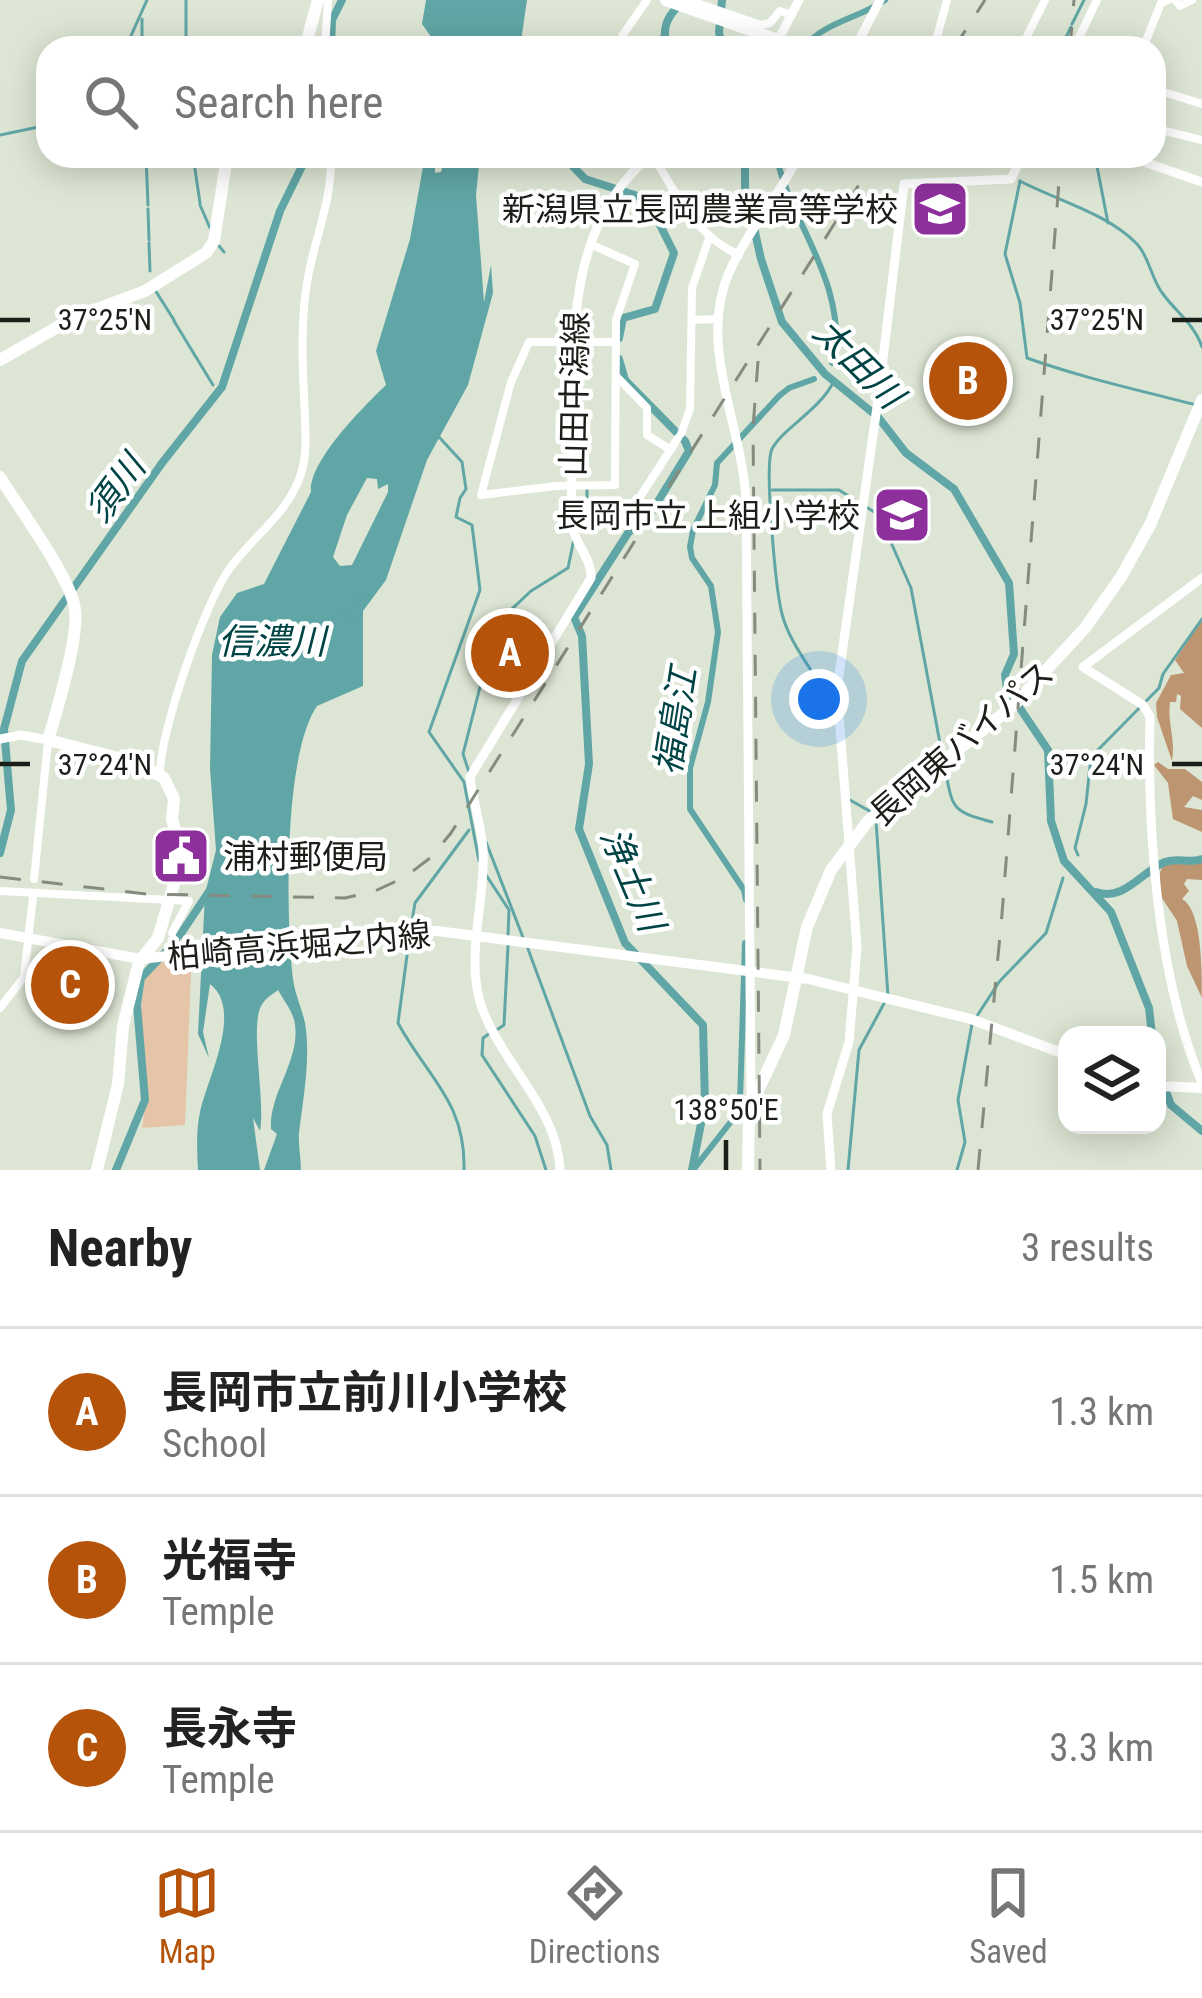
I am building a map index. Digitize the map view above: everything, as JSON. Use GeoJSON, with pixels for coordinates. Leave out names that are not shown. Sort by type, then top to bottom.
{"type":"FeatureCollection","features":[{"type":"Feature","properties":{"kind":"highway"},"geometry":{"type":"LineString","coordinates":[[308,36],[318,0]]}},
{"type":"Feature","properties":{"kind":"highway"},"geometry":{"type":"LineString","coordinates":[[680,1],[732,19],[762,36]]}},
{"type":"Feature","properties":{"kind":"highway"},"geometry":{"type":"LineString","coordinates":[[0,360],[81,314],[145,291],[208,251],[214,243],[225,168]]}},
{"type":"Feature","properties":{"kind":"highway","name":"長岡東バイパス"},"geometry":{"type":"LineString","coordinates":[[849,845],[883,811],[1006,714],[1070,650],[1125,574],[1154,520],[1202,403]]}},
{"type":"Feature","properties":{"kind":"highway"},"geometry":{"type":"LineString","coordinates":[[0,477],[70,592],[74,625],[48,740],[125,759],[160,775],[173,793],[172,819],[179,852],[157,957],[123,1026],[118,1084],[97,1170]]}},
{"type":"Feature","properties":{"kind":"highway","name":"長岡東バイパス"},"geometry":{"type":"LineString","coordinates":[[811,917],[849,845],[893,799],[1006,714]]}},
{"type":"Feature","properties":{"kind":"highway"},"geometry":{"type":"LineString","coordinates":[[797,973],[809,940],[811,917]]}},
{"type":"Feature","properties":{"kind":"highway"},"geometry":{"type":"LineString","coordinates":[[749,1170],[752,1106],[779,1052],[811,917]]}},
{"type":"Feature","properties":{"kind":"main road"},"geometry":{"type":"LineString","coordinates":[[780,36],[799,0]]}},
{"type":"Feature","properties":{"kind":"main road"},"geometry":{"type":"LineString","coordinates":[[861,36],[879,3]]}},
{"type":"Feature","properties":{"kind":"main road","name":"山田中潟線"},"geometry":{"type":"LineString","coordinates":[[560,1170],[554,1136],[482,1007],[477,980],[483,849],[471,775],[591,578],[572,530],[575,296],[618,189],[640,168]]}},
{"type":"Feature","properties":{"kind":"main road"},"geometry":{"type":"LineString","coordinates":[[749,1170],[746,502],[717,319],[726,281],[739,255],[793,168]]}},
{"type":"Feature","properties":{"kind":"main road"},"geometry":{"type":"LineString","coordinates":[[831,1170],[827,1114],[848,1044],[857,944],[837,688],[904,184],[1011,179],[1016,168]]}},
{"type":"Feature","properties":{"kind":"main road"},"geometry":{"type":"LineString","coordinates":[[1164,168],[1202,180]]}},
{"type":"Feature","properties":{"kind":"main road"},"geometry":{"type":"LineString","coordinates":[[1166,1086],[1202,1085],[1186,1041],[1153,869],[1150,715],[1143,705],[1083,667],[1202,578]]}},
{"type":"Feature","properties":{"kind":"main road"},"geometry":{"type":"LineString","coordinates":[[3,738],[48,740]]}},
{"type":"Feature","properties":{"kind":"main road","name":"柏崎高浜堀之内線"},"geometry":{"type":"LineString","coordinates":[[0,933],[157,957],[409,930],[478,937],[747,971],[797,973],[971,1019],[1058,1052]]}},
{"type":"Feature","properties":{"kind":"street"},"geometry":{"type":"LineString","coordinates":[[326,36],[328,0]]}},
{"type":"Feature","properties":{"kind":"street"},"geometry":{"type":"LineString","coordinates":[[622,36],[647,0]]}},
{"type":"Feature","properties":{"kind":"street"},"geometry":{"type":"LineString","coordinates":[[937,36],[947,0]]}},
{"type":"Feature","properties":{"kind":"street"},"geometry":{"type":"LineString","coordinates":[[1028,36],[1045,0]]}},
{"type":"Feature","properties":{"kind":"street"},"geometry":{"type":"LineString","coordinates":[[1080,36],[1097,0]]}},
{"type":"Feature","properties":{"kind":"street"},"geometry":{"type":"LineString","coordinates":[[1148,36],[1161,3],[1172,0],[1180,5],[1192,0]]}},
{"type":"Feature","properties":{"kind":"street"},"geometry":{"type":"LineString","coordinates":[[680,1],[764,26],[779,12],[792,15]]}},
{"type":"Feature","properties":{"kind":"street"},"geometry":{"type":"LineString","coordinates":[[1166,93],[1202,104]]}},
{"type":"Feature","properties":{"kind":"street"},"geometry":{"type":"LineString","coordinates":[[1166,130],[1202,140]]}},
{"type":"Feature","properties":{"kind":"street"},"geometry":{"type":"LineString","coordinates":[[160,775],[175,706],[218,588],[289,501],[303,469],[304,307],[310,265],[328,205],[331,168]]}},
{"type":"Feature","properties":{"kind":"street"},"geometry":{"type":"LineString","coordinates":[[660,168],[709,238],[739,255]]}},
{"type":"Feature","properties":{"kind":"street"},"geometry":{"type":"LineString","coordinates":[[638,500],[680,436],[690,410],[692,287],[709,238]]}},
{"type":"Feature","properties":{"kind":"street"},"geometry":{"type":"LineString","coordinates":[[592,245],[635,264],[617,311],[615,485],[480,493],[511,382],[528,344],[615,342]]}},
{"type":"Feature","properties":{"kind":"street"},"geometry":{"type":"LineString","coordinates":[[692,320],[717,319]]}},
{"type":"Feature","properties":{"kind":"street"},"geometry":{"type":"LineString","coordinates":[[616,376],[647,408],[647,435],[671,450]]}},
{"type":"Feature","properties":{"kind":"street"},"geometry":{"type":"LineString","coordinates":[[0,1008],[22,981],[48,740]]}},
{"type":"Feature","properties":{"kind":"street"},"geometry":{"type":"LineString","coordinates":[[0,891],[190,902],[172,933]]}},
{"type":"Feature","properties":{"kind":"shaded area"},"geometry":{"type":"Polygon","coordinates":[[[1202,620],[1202,728],[1180,709],[1177,694],[1169,709],[1172,761],[1156,703],[1171,675],[1184,673],[1175,660],[1202,620]]]}},
{"type":"Feature","properties":{"kind":"shaded area"},"geometry":{"type":"Polygon","coordinates":[[[1158,762],[1168,769],[1185,769],[1202,782],[1202,800],[1193,796],[1184,807],[1202,810],[1202,832],[1173,819],[1168,783],[1154,765],[1158,762]]]}},
{"type":"Feature","properties":{"kind":"shaded area"},"geometry":{"type":"Polygon","coordinates":[[[1202,858],[1202,880],[1187,879],[1184,884],[1189,891],[1182,899],[1197,928],[1202,998],[1187,966],[1177,921],[1160,895],[1160,872],[1166,860],[1202,858]]]}},
{"type":"Feature","properties":{"kind":"shaded area"},"geometry":{"type":"Polygon","coordinates":[[[179,949],[188,953],[191,973],[185,1125],[142,1128],[147,1091],[139,1022],[146,970],[179,949]]]}},
{"type":"Feature","properties":{"kind":"water"},"geometry":{"type":"Polygon","coordinates":[[[426,0],[527,0],[522,36],[430,36],[422,24],[426,0]]]}},
{"type":"Feature","properties":{"kind":"water","name":"信濃川"},"geometry":{"type":"Polygon","coordinates":[[[423,168],[435,168],[435,173],[442,168],[479,168],[476,195],[484,302],[491,265],[493,293],[468,385],[427,460],[386,580],[363,611],[363,686],[317,706],[298,761],[289,918],[293,979],[307,1036],[301,1170],[264,1170],[277,1134],[271,1129],[275,1103],[295,1038],[293,1016],[278,990],[263,1003],[257,1026],[260,1131],[253,1118],[260,1170],[198,1170],[200,1112],[224,1027],[220,996],[210,984],[203,1032],[209,1058],[198,1034],[205,894],[216,850],[210,769],[212,655],[220,617],[237,593],[264,584],[311,492],[318,466],[339,435],[386,385],[376,351],[410,239],[423,168]],[[367,478],[347,515],[333,557],[340,566],[352,565],[388,484],[378,489],[377,479],[367,478]]]}},
{"type":"Feature","properties":{"kind":"waterway"},"geometry":{"type":"LineString","coordinates":[[131,36],[147,0]]}},
{"type":"Feature","properties":{"kind":"waterway"},"geometry":{"type":"LineString","coordinates":[[186,0],[186,36]]}},
{"type":"Feature","properties":{"kind":"waterway","name":"須川"},"geometry":{"type":"LineString","coordinates":[[331,36],[332,20],[342,0]]}},
{"type":"Feature","properties":{"kind":"waterway","name":"浄土川"},"geometry":{"type":"LineString","coordinates":[[665,36],[670,16],[684,0]]}},
{"type":"Feature","properties":{"kind":"waterway","name":"太田川"},"geometry":{"type":"LineString","coordinates":[[720,36],[722,0]]}},
{"type":"Feature","properties":{"kind":"waterway","name":"福島江"},"geometry":{"type":"LineString","coordinates":[[815,36],[885,0]]}},
{"type":"Feature","properties":{"kind":"waterway"},"geometry":{"type":"LineString","coordinates":[[1072,24],[1084,0]]}},
{"type":"Feature","properties":{"kind":"waterway"},"geometry":{"type":"LineString","coordinates":[[142,19],[142,36]]}},
{"type":"Feature","properties":{"kind":"waterway"},"geometry":{"type":"LineString","coordinates":[[1067,36],[1071,27]]}},
{"type":"Feature","properties":{"kind":"waterway"},"geometry":{"type":"LineString","coordinates":[[0,135],[36,128]]}},
{"type":"Feature","properties":{"kind":"waterway"},"geometry":{"type":"LineString","coordinates":[[146,168],[148,205]]}},
{"type":"Feature","properties":{"kind":"waterway"},"geometry":{"type":"LineString","coordinates":[[195,168],[200,203]]}},
{"type":"Feature","properties":{"kind":"waterway","name":"須川"},"geometry":{"type":"LineString","coordinates":[[0,853],[11,810],[4,729],[22,661],[162,463],[222,387],[280,211],[301,168]]}},
{"type":"Feature","properties":{"kind":"waterway","name":"浄土川"},"geometry":{"type":"LineString","coordinates":[[574,168],[585,179],[647,199],[674,253],[655,309],[623,318],[619,338]]}},
{"type":"Feature","properties":{"kind":"waterway","name":"太田川"},"geometry":{"type":"LineString","coordinates":[[745,168],[761,259],[782,322],[825,374],[878,417],[906,453],[954,489],[1009,583],[1014,654],[1005,675],[1007,689],[1048,750],[1051,821],[1064,861],[1111,912],[1149,1008],[1151,1026]]}},
{"type":"Feature","properties":{"kind":"waterway","name":"福島江"},"geometry":{"type":"LineString","coordinates":[[780,168],[832,302],[836,329],[832,363]]}},
{"type":"Feature","properties":{"kind":"waterway"},"geometry":{"type":"LineString","coordinates":[[1097,168],[1108,223]]}},
{"type":"Feature","properties":{"kind":"waterway"},"geometry":{"type":"LineString","coordinates":[[1020,181],[1005,254],[1020,303],[1027,358],[1196,405]]}},
{"type":"Feature","properties":{"kind":"waterway"},"geometry":{"type":"LineString","coordinates":[[1020,181],[1125,233],[1137,244],[1159,288],[1202,347]]}},
{"type":"Feature","properties":{"kind":"waterway"},"geometry":{"type":"LineString","coordinates":[[200,205],[210,228]]}},
{"type":"Feature","properties":{"kind":"waterway"},"geometry":{"type":"LineString","coordinates":[[148,209],[149,240]]}},
{"type":"Feature","properties":{"kind":"waterway"},"geometry":{"type":"LineString","coordinates":[[149,243],[150,271]]}},
{"type":"Feature","properties":{"kind":"waterway"},"geometry":{"type":"LineString","coordinates":[[219,246],[224,252]]}},
{"type":"Feature","properties":{"kind":"waterway"},"geometry":{"type":"LineString","coordinates":[[155,290],[174,320]]}},
{"type":"Feature","properties":{"kind":"waterway"},"geometry":{"type":"LineString","coordinates":[[174,321],[213,385]]}},
{"type":"Feature","properties":{"kind":"waterway","name":"浄土川"},"geometry":{"type":"LineString","coordinates":[[619,359],[625,380],[685,441],[689,451],[649,516],[628,533],[574,617],[582,636],[589,764],[579,829],[625,943],[703,1025],[705,1103],[692,1170]]}},
{"type":"Feature","properties":{"kind":"waterway","name":"福島江"},"geometry":{"type":"LineString","coordinates":[[746,900],[690,809],[690,768],[708,702],[718,632],[711,586],[690,547],[715,485],[717,463],[779,396],[814,379]]}},
{"type":"Feature","properties":{"kind":"waterway"},"geometry":{"type":"LineString","coordinates":[[834,381],[772,449],[769,479],[782,614],[834,712]]}},
{"type":"Feature","properties":{"kind":"waterway"},"geometry":{"type":"LineString","coordinates":[[439,437],[462,462],[466,489],[456,517],[472,525],[480,590],[429,732],[464,782],[479,861]]}},
{"type":"Feature","properties":{"kind":"waterway"},"geometry":{"type":"LineString","coordinates":[[578,530],[587,508],[587,488]]}},
{"type":"Feature","properties":{"kind":"waterway"},"geometry":{"type":"LineString","coordinates":[[772,490],[839,490],[879,515],[911,588],[942,754]]}},
{"type":"Feature","properties":{"kind":"waterway"},"geometry":{"type":"LineString","coordinates":[[470,775],[463,754],[496,624],[531,591],[568,568],[574,539]]}},
{"type":"Feature","properties":{"kind":"waterway","name":"信濃川"},"geometry":{"type":"LineString","coordinates":[[335,621],[350,615],[360,602]]}},
{"type":"Feature","properties":{"kind":"waterway"},"geometry":{"type":"LineString","coordinates":[[1078,855],[1075,848],[1091,757],[1159,688],[1163,674],[1202,619]]}},
{"type":"Feature","properties":{"kind":"waterway","name":"須川"},"geometry":{"type":"LineString","coordinates":[[0,733],[4,732]]}},
{"type":"Feature","properties":{"kind":"waterway"},"geometry":{"type":"LineString","coordinates":[[945,769],[956,806],[992,822]]}},
{"type":"Feature","properties":{"kind":"waterway"},"geometry":{"type":"LineString","coordinates":[[850,800],[873,813]]}},
{"type":"Feature","properties":{"kind":"waterway"},"geometry":{"type":"LineString","coordinates":[[848,1170],[859,1050],[888,996],[876,821]]}},
{"type":"Feature","properties":{"kind":"waterway"},"geometry":{"type":"LineString","coordinates":[[411,927],[415,903],[469,830]]}},
{"type":"Feature","properties":{"kind":"waterway"},"geometry":{"type":"LineString","coordinates":[[486,842],[524,940]]}},
{"type":"Feature","properties":{"kind":"waterway"},"geometry":{"type":"LineString","coordinates":[[1096,892],[1124,890],[1165,862],[1202,859]]}},
{"type":"Feature","properties":{"kind":"waterway"},"geometry":{"type":"LineString","coordinates":[[486,875],[509,910],[508,936]]}},
{"type":"Feature","properties":{"kind":"waterway"},"geometry":{"type":"LineString","coordinates":[[977,1016],[999,982],[1046,933],[1063,878]]}},
{"type":"Feature","properties":{"kind":"waterway"},"geometry":{"type":"LineString","coordinates":[[180,935],[210,890]]}},
{"type":"Feature","properties":{"kind":"waterway"},"geometry":{"type":"LineString","coordinates":[[410,933],[398,1023],[452,1108],[464,1170]]}},
{"type":"Feature","properties":{"kind":"waterway"},"geometry":{"type":"LineString","coordinates":[[116,1170],[145,1100],[137,1005],[141,978],[176,941]]}},
{"type":"Feature","properties":{"kind":"waterway","name":"福島江"},"geometry":{"type":"LineString","coordinates":[[693,1170],[733,1119],[740,1102],[745,943]]}},
{"type":"Feature","properties":{"kind":"waterway"},"geometry":{"type":"LineString","coordinates":[[498,1029],[504,1025],[508,946]]}},
{"type":"Feature","properties":{"kind":"waterway"},"geometry":{"type":"LineString","coordinates":[[528,949],[590,1116],[607,1145],[611,1170]]}},
{"type":"Feature","properties":{"kind":"waterway"},"geometry":{"type":"LineString","coordinates":[[957,1170],[965,1142],[958,1100],[972,1024]]}},
{"type":"Feature","properties":{"kind":"waterway"},"geometry":{"type":"LineString","coordinates":[[490,1033],[483,1038],[482,1055],[535,1136],[546,1170]]}},
{"type":"Feature","properties":{"kind":"waterway","name":"太田川"},"geometry":{"type":"LineString","coordinates":[[1166,1091],[1171,1105],[1202,1131]]}},
{"type":"Feature","properties":{"kind":"railway"},"geometry":{"type":"LineString","coordinates":[[962,36],[985,0]]}},
{"type":"Feature","properties":{"kind":"railway"},"geometry":{"type":"LineString","coordinates":[[1071,36],[1074,0]]}},
{"type":"Feature","properties":{"kind":"railway"},"geometry":{"type":"LineString","coordinates":[[0,877],[147,894],[345,898],[405,877],[430,858],[451,833],[869,168]]}},
{"type":"Feature","properties":{"kind":"railway"},"geometry":{"type":"LineString","coordinates":[[978,1170],[1060,168]]}},
{"type":"Feature","properties":{"kind":"railway"},"geometry":{"type":"LineString","coordinates":[[758,361],[753,428],[760,1170]]}},
{"type":"Feature","properties":{"kind":"place","name":"新潟県立長岡農業高等学校"},"geometry":{"type":"Point","coordinates":[940,209]}},
{"type":"Feature","properties":{"kind":"place","name":"光福寺"},"geometry":{"type":"Point","coordinates":[968,381]}},
{"type":"Feature","properties":{"kind":"place","name":"長岡市立 上組小学校"},"geometry":{"type":"Point","coordinates":[902,515]}},
{"type":"Feature","properties":{"kind":"place","name":"長岡市立前川小学校"},"geometry":{"type":"Point","coordinates":[510,653]}},
{"type":"Feature","properties":{"kind":"place","name":"浦村郵便局"},"geometry":{"type":"Point","coordinates":[181,856]}},
{"type":"Feature","properties":{"kind":"place","name":"長永寺"},"geometry":{"type":"Point","coordinates":[70,985]}}]}
